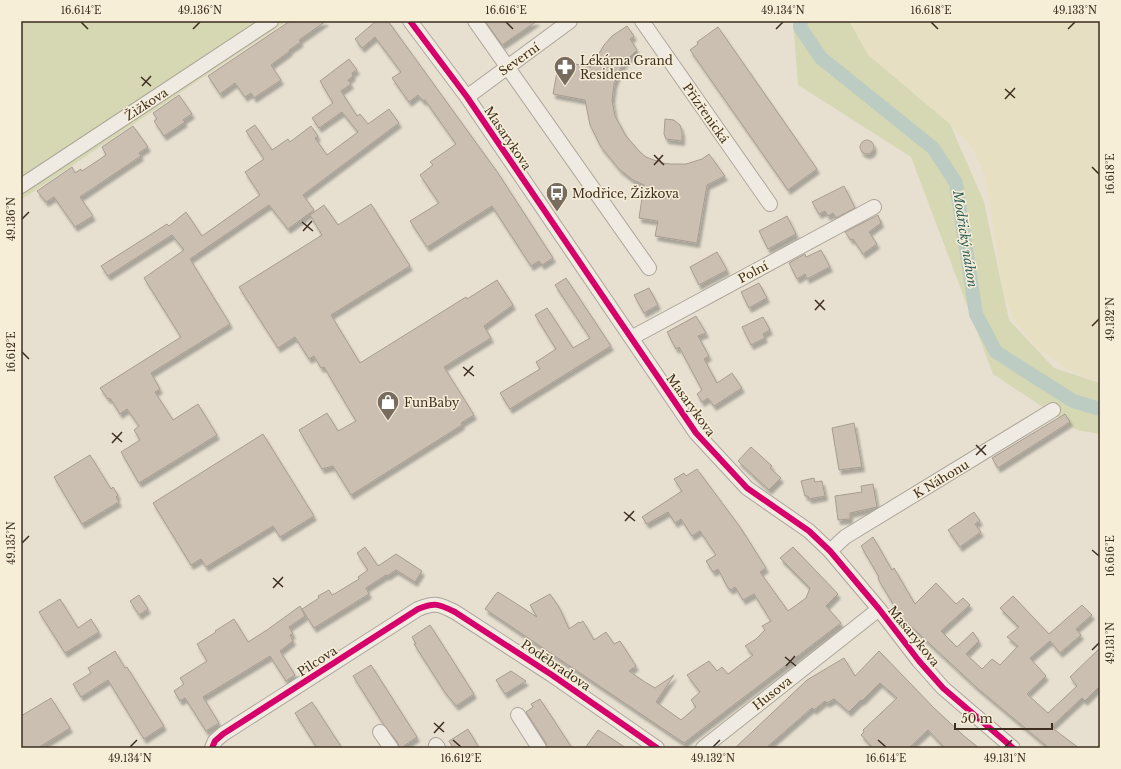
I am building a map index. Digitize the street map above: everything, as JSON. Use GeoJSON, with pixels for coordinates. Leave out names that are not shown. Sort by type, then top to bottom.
{"type":"FeatureCollection","features":[{"type":"Feature","properties":{"kind":"street","name":"Žižkova"},"geometry":{"type":"LineString","coordinates":[[21,186],[271,21]]}},
{"type":"Feature","properties":{"kind":"street","name":"Masarykova"},"geometry":{"type":"LineString","coordinates":[[410,21],[467,97],[696,433],[747,488],[809,531],[830,551],[879,609],[919,661],[943,688],[1014,748]]}},
{"type":"Feature","properties":{"kind":"street"},"geometry":{"type":"LineString","coordinates":[[475,21],[649,268]]}},
{"type":"Feature","properties":{"kind":"street","name":"Severní"},"geometry":{"type":"LineString","coordinates":[[467,97],[570,21]]}},
{"type":"Feature","properties":{"kind":"street","name":"Přízřenická"},"geometry":{"type":"LineString","coordinates":[[642,21],[770,204]]}},
{"type":"Feature","properties":{"kind":"street","name":"Polní"},"geometry":{"type":"LineString","coordinates":[[631,338],[874,206]]}},
{"type":"Feature","properties":{"kind":"street","name":"K Náhonu"},"geometry":{"type":"LineString","coordinates":[[830,551],[846,537],[1053,410]]}},
{"type":"Feature","properties":{"kind":"street","name":"Pilcova"},"geometry":{"type":"LineString","coordinates":[[212,748],[215,741],[223,734],[418,609],[428,605],[440,605]]}},
{"type":"Feature","properties":{"kind":"street","name":"Poděbradova"},"geometry":{"type":"LineString","coordinates":[[440,605],[461,616],[552,675],[657,748]]}},
{"type":"Feature","properties":{"kind":"street","name":"Husova"},"geometry":{"type":"LineString","coordinates":[[703,748],[879,609]]}},
{"type":"Feature","properties":{"kind":"street"},"geometry":{"type":"LineString","coordinates":[[518,715],[539,748]]}},
{"type":"Feature","properties":{"kind":"street"},"geometry":{"type":"LineString","coordinates":[[380,732],[391,748]]}},
{"type":"Feature","properties":{"kind":"shaded area"},"geometry":{"type":"Polygon","coordinates":[[[846,21],[1100,21],[1100,382],[1083,377],[1064,367],[1037,348],[1015,322],[1004,296],[985,176],[975,154],[966,140],[950,124],[868,55],[846,21]]]}},
{"type":"Feature","properties":{"kind":"green space"},"geometry":{"type":"Polygon","coordinates":[[[21,21],[287,21],[21,200],[21,21]]]}},
{"type":"Feature","properties":{"kind":"green space"},"geometry":{"type":"Polygon","coordinates":[[[793,21],[849,21],[868,55],[950,124],[984,202],[1009,320],[1054,368],[1100,383],[1100,434],[1077,430],[993,374],[911,157],[798,85],[793,21]]]}},
{"type":"Feature","properties":{"kind":"building"},"geometry":{"type":"Polygon","coordinates":[[[290,21],[326,21],[299,40],[301,42],[271,65],[281,80],[254,98],[251,93],[245,97],[235,83],[220,94],[208,76],[290,21]]]}},
{"type":"Feature","properties":{"kind":"building"},"geometry":{"type":"Polygon","coordinates":[[[376,21],[388,21],[498,173],[553,258],[542,265],[539,261],[531,266],[492,206],[427,247],[410,221],[439,203],[420,175],[433,165],[430,162],[456,144],[425,100],[423,101],[418,95],[409,102],[392,78],[401,72],[375,37],[362,48],[355,39],[376,21]]]}},
{"type":"Feature","properties":{"kind":"building"},"geometry":{"type":"Polygon","coordinates":[[[485,21],[537,21],[502,45],[485,21]]]}},
{"type":"Feature","properties":{"kind":"building"},"geometry":{"type":"Polygon","coordinates":[[[627,26],[634,36],[630,39],[637,50],[620,69],[614,84],[612,100],[615,116],[626,136],[646,157],[662,163],[686,164],[702,159],[709,154],[725,176],[707,185],[697,243],[655,236],[658,221],[639,218],[644,185],[633,180],[619,169],[601,147],[590,125],[585,100],[553,94],[559,61],[591,67],[604,45],[612,36],[627,26]]]}},
{"type":"Feature","properties":{"kind":"building"},"geometry":{"type":"Polygon","coordinates":[[[718,27],[817,169],[788,190],[690,50],[698,44],[697,42],[718,27]]]}},
{"type":"Feature","properties":{"kind":"building"},"geometry":{"type":"Polygon","coordinates":[[[349,59],[357,70],[352,73],[353,76],[348,80],[351,84],[341,91],[357,116],[360,114],[368,124],[389,109],[399,123],[303,195],[314,210],[288,229],[269,205],[190,259],[230,324],[151,373],[160,389],[155,392],[173,420],[198,404],[217,435],[139,483],[121,452],[140,440],[134,430],[139,426],[127,409],[120,414],[110,398],[108,399],[100,388],[181,337],[144,278],[184,250],[172,235],[108,276],[101,266],[167,224],[169,226],[186,212],[202,236],[260,195],[245,172],[264,159],[246,131],[255,125],[272,150],[288,139],[290,142],[311,126],[318,136],[315,138],[327,155],[358,132],[342,112],[319,128],[312,118],[333,103],[320,81],[349,59]]]}},
{"type":"Feature","properties":{"kind":"building"},"geometry":{"type":"Polygon","coordinates":[[[179,95],[192,114],[183,120],[185,122],[164,136],[154,121],[157,119],[153,113],[179,95]]]}},
{"type":"Feature","properties":{"kind":"building"},"geometry":{"type":"Polygon","coordinates":[[[665,119],[674,120],[680,125],[682,141],[666,139],[664,134],[665,119]]]}},
{"type":"Feature","properties":{"kind":"building"},"geometry":{"type":"Polygon","coordinates":[[[133,126],[148,147],[139,153],[141,156],[80,197],[93,216],[75,227],[54,197],[46,202],[37,191],[72,167],[75,173],[81,169],[82,171],[106,155],[102,147],[133,126]]]}},
{"type":"Feature","properties":{"kind":"building"},"geometry":{"type":"Polygon","coordinates":[[[864,140],[870,140],[874,144],[874,150],[870,154],[864,154],[860,150],[860,144],[864,140]]]}},
{"type":"Feature","properties":{"kind":"building"},"geometry":{"type":"Polygon","coordinates":[[[844,186],[855,208],[836,218],[833,213],[828,216],[825,211],[819,214],[812,202],[844,186]]]}},
{"type":"Feature","properties":{"kind":"building"},"geometry":{"type":"Polygon","coordinates":[[[371,204],[410,266],[331,315],[360,363],[466,297],[467,299],[497,280],[513,305],[484,326],[491,338],[444,367],[474,415],[461,423],[462,425],[351,495],[333,466],[322,469],[299,430],[327,413],[338,431],[356,421],[324,367],[321,368],[314,356],[309,359],[295,337],[278,348],[239,287],[322,235],[310,215],[324,205],[338,225],[371,204]]]}},
{"type":"Feature","properties":{"kind":"building"},"geometry":{"type":"Polygon","coordinates":[[[878,215],[881,223],[869,232],[877,244],[863,254],[853,239],[851,240],[845,232],[878,215]]]}},
{"type":"Feature","properties":{"kind":"building"},"geometry":{"type":"Polygon","coordinates":[[[787,216],[796,234],[768,249],[759,231],[787,216]]]}},
{"type":"Feature","properties":{"kind":"building"},"geometry":{"type":"Polygon","coordinates":[[[821,250],[830,267],[807,279],[805,274],[797,279],[789,263],[805,254],[806,257],[821,250]]]}},
{"type":"Feature","properties":{"kind":"building"},"geometry":{"type":"Polygon","coordinates":[[[717,252],[727,270],[699,285],[690,267],[717,252]]]}},
{"type":"Feature","properties":{"kind":"building"},"geometry":{"type":"Polygon","coordinates":[[[566,278],[611,346],[510,409],[500,393],[540,369],[536,362],[556,349],[535,315],[547,308],[573,348],[590,338],[555,285],[566,278]]]}},
{"type":"Feature","properties":{"kind":"building"},"geometry":{"type":"Polygon","coordinates":[[[759,283],[767,298],[749,308],[741,292],[759,283]]]}},
{"type":"Feature","properties":{"kind":"building"},"geometry":{"type":"Polygon","coordinates":[[[649,288],[658,305],[644,313],[634,295],[649,288]]]}},
{"type":"Feature","properties":{"kind":"building"},"geometry":{"type":"Polygon","coordinates":[[[696,316],[706,333],[698,336],[709,356],[704,359],[717,383],[732,373],[742,388],[714,406],[708,398],[702,402],[697,394],[702,390],[679,347],[676,349],[667,332],[696,316]]]}},
{"type":"Feature","properties":{"kind":"building"},"geometry":{"type":"Polygon","coordinates":[[[763,317],[770,330],[763,334],[765,338],[751,345],[742,327],[763,317]]]}},
{"type":"Feature","properties":{"kind":"building"},"geometry":{"type":"Polygon","coordinates":[[[1065,414],[1070,422],[998,468],[992,458],[1065,414]]]}},
{"type":"Feature","properties":{"kind":"building"},"geometry":{"type":"Polygon","coordinates":[[[854,423],[862,467],[839,470],[832,428],[854,423]]]}},
{"type":"Feature","properties":{"kind":"building"},"geometry":{"type":"Polygon","coordinates":[[[263,434],[314,516],[280,537],[273,526],[206,567],[201,559],[191,565],[153,503],[263,434]]]}},
{"type":"Feature","properties":{"kind":"building"},"geometry":{"type":"Polygon","coordinates":[[[751,447],[772,466],[770,468],[781,478],[769,490],[738,461],[751,447]]]}},
{"type":"Feature","properties":{"kind":"building"},"geometry":{"type":"Polygon","coordinates":[[[90,455],[111,489],[113,487],[118,495],[116,497],[119,502],[82,524],[54,477],[90,455]]]}},
{"type":"Feature","properties":{"kind":"building"},"geometry":{"type":"Polygon","coordinates":[[[697,469],[740,527],[766,568],[760,572],[788,611],[806,598],[810,588],[780,558],[793,547],[838,594],[826,606],[841,623],[684,743],[485,609],[498,592],[537,617],[530,605],[550,594],[559,607],[569,629],[583,621],[594,640],[606,632],[614,644],[620,641],[636,666],[629,671],[645,682],[655,688],[674,675],[656,702],[681,720],[696,707],[691,700],[700,692],[687,675],[709,661],[717,671],[722,667],[728,674],[753,655],[745,646],[756,639],[765,630],[762,626],[771,621],[754,594],[743,600],[735,587],[731,590],[728,588],[718,569],[713,572],[706,561],[716,555],[700,531],[692,536],[681,519],[675,523],[668,512],[647,524],[642,517],[682,491],[674,479],[684,473],[686,476],[697,469]]]}},
{"type":"Feature","properties":{"kind":"building"},"geometry":{"type":"Polygon","coordinates":[[[814,478],[815,482],[822,481],[825,496],[809,499],[808,496],[805,496],[801,481],[814,478]]]}},
{"type":"Feature","properties":{"kind":"building"},"geometry":{"type":"Polygon","coordinates":[[[873,484],[877,507],[850,513],[850,519],[838,520],[835,496],[862,492],[861,486],[873,484]]]}},
{"type":"Feature","properties":{"kind":"building"},"geometry":{"type":"Polygon","coordinates":[[[974,512],[980,521],[975,524],[981,532],[960,547],[948,530],[974,512]]]}},
{"type":"Feature","properties":{"kind":"building"},"geometry":{"type":"Polygon","coordinates":[[[873,537],[892,570],[894,568],[915,604],[936,583],[956,604],[963,598],[970,605],[941,631],[957,647],[973,632],[979,641],[966,654],[982,669],[992,659],[1000,665],[1018,646],[1007,637],[1019,627],[1000,608],[1013,596],[1049,634],[1082,605],[1092,615],[1076,629],[1081,635],[1060,653],[1050,641],[1030,658],[1046,676],[1027,694],[1048,713],[1077,686],[1070,677],[1100,648],[1100,686],[1085,701],[1082,698],[1051,727],[1079,748],[1049,748],[976,687],[901,617],[878,579],[879,577],[861,546],[873,537]]]}},
{"type":"Feature","properties":{"kind":"building"},"geometry":{"type":"Polygon","coordinates":[[[365,547],[378,566],[396,554],[422,571],[415,582],[396,570],[387,576],[386,575],[366,588],[369,594],[314,628],[302,609],[319,598],[318,596],[329,590],[332,595],[359,579],[358,577],[368,570],[357,553],[365,547]]]}},
{"type":"Feature","properties":{"kind":"building"},"geometry":{"type":"Polygon","coordinates":[[[139,595],[148,609],[139,615],[130,601],[139,595]]]}},
{"type":"Feature","properties":{"kind":"building"},"geometry":{"type":"Polygon","coordinates":[[[60,599],[78,628],[91,619],[99,632],[65,653],[39,612],[60,599]]]}},
{"type":"Feature","properties":{"kind":"building"},"geometry":{"type":"Polygon","coordinates":[[[300,606],[305,616],[289,627],[293,634],[290,635],[293,641],[280,651],[295,675],[286,681],[270,656],[203,697],[219,723],[206,731],[185,698],[180,701],[174,691],[184,684],[180,678],[207,661],[197,644],[234,619],[248,642],[300,606]]]}},
{"type":"Feature","properties":{"kind":"building"},"geometry":{"type":"Polygon","coordinates":[[[430,625],[474,694],[456,706],[444,691],[414,644],[416,644],[412,637],[430,625]]]}},
{"type":"Feature","properties":{"kind":"building"},"geometry":{"type":"Polygon","coordinates":[[[115,651],[125,668],[127,667],[164,726],[144,739],[108,680],[81,697],[73,684],[91,673],[88,668],[115,651]]]}},
{"type":"Feature","properties":{"kind":"building"},"geometry":{"type":"Polygon","coordinates":[[[879,651],[934,708],[979,748],[945,748],[928,730],[909,748],[873,748],[861,735],[864,732],[863,730],[897,698],[880,683],[849,712],[834,699],[827,703],[825,701],[814,710],[812,708],[766,748],[735,748],[807,680],[844,658],[855,676],[879,651]]]}},
{"type":"Feature","properties":{"kind":"building"},"geometry":{"type":"Polygon","coordinates":[[[371,665],[417,737],[401,748],[399,748],[398,743],[384,725],[353,676],[371,665]]]}},
{"type":"Feature","properties":{"kind":"building"},"geometry":{"type":"Polygon","coordinates":[[[511,671],[526,681],[505,694],[496,680],[511,671]]]}},
{"type":"Feature","properties":{"kind":"building"},"geometry":{"type":"Polygon","coordinates":[[[51,698],[70,728],[38,748],[21,748],[21,716],[51,698]]]}},
{"type":"Feature","properties":{"kind":"building"},"geometry":{"type":"Polygon","coordinates":[[[540,699],[572,748],[547,748],[546,743],[526,712],[533,707],[531,704],[540,699]]]}},
{"type":"Feature","properties":{"kind":"building"},"geometry":{"type":"Polygon","coordinates":[[[312,702],[342,748],[317,748],[295,713],[312,702]]]}},
{"type":"Feature","properties":{"kind":"building"},"geometry":{"type":"Polygon","coordinates":[[[468,729],[479,748],[453,748],[449,741],[468,729]]]}},
{"type":"Feature","properties":{"kind":"building"},"geometry":{"type":"Polygon","coordinates":[[[598,730],[611,738],[626,748],[585,748],[598,730]]]}},
{"type":"Feature","properties":{"kind":"waterway","name":"Modřický náhon"},"geometry":{"type":"LineString","coordinates":[[801,21],[800,27],[821,58],[933,148],[956,183],[976,314],[996,352],[1073,401],[1100,409]]}},
{"type":"Feature","properties":{"kind":"cycle path"},"geometry":{"type":"LineString","coordinates":[[410,21],[467,97],[696,433],[747,488],[809,531],[830,551],[879,609],[919,661],[943,688],[1013,748]]}},
{"type":"Feature","properties":{"kind":"cycle path"},"geometry":{"type":"LineString","coordinates":[[212,748],[215,741],[223,734],[418,609],[429,605],[445,607],[455,612],[552,675],[657,748]]}},
{"type":"Feature","properties":{"kind":"place","name":"Lékárna Grand Residence"},"geometry":{"type":"Point","coordinates":[565,86]}},
{"type":"Feature","properties":{"kind":"place","name":"Modřice, Žižkova"},"geometry":{"type":"Point","coordinates":[557,212]}},
{"type":"Feature","properties":{"kind":"place","name":"FunBaby"},"geometry":{"type":"Point","coordinates":[388,422]}}]}
